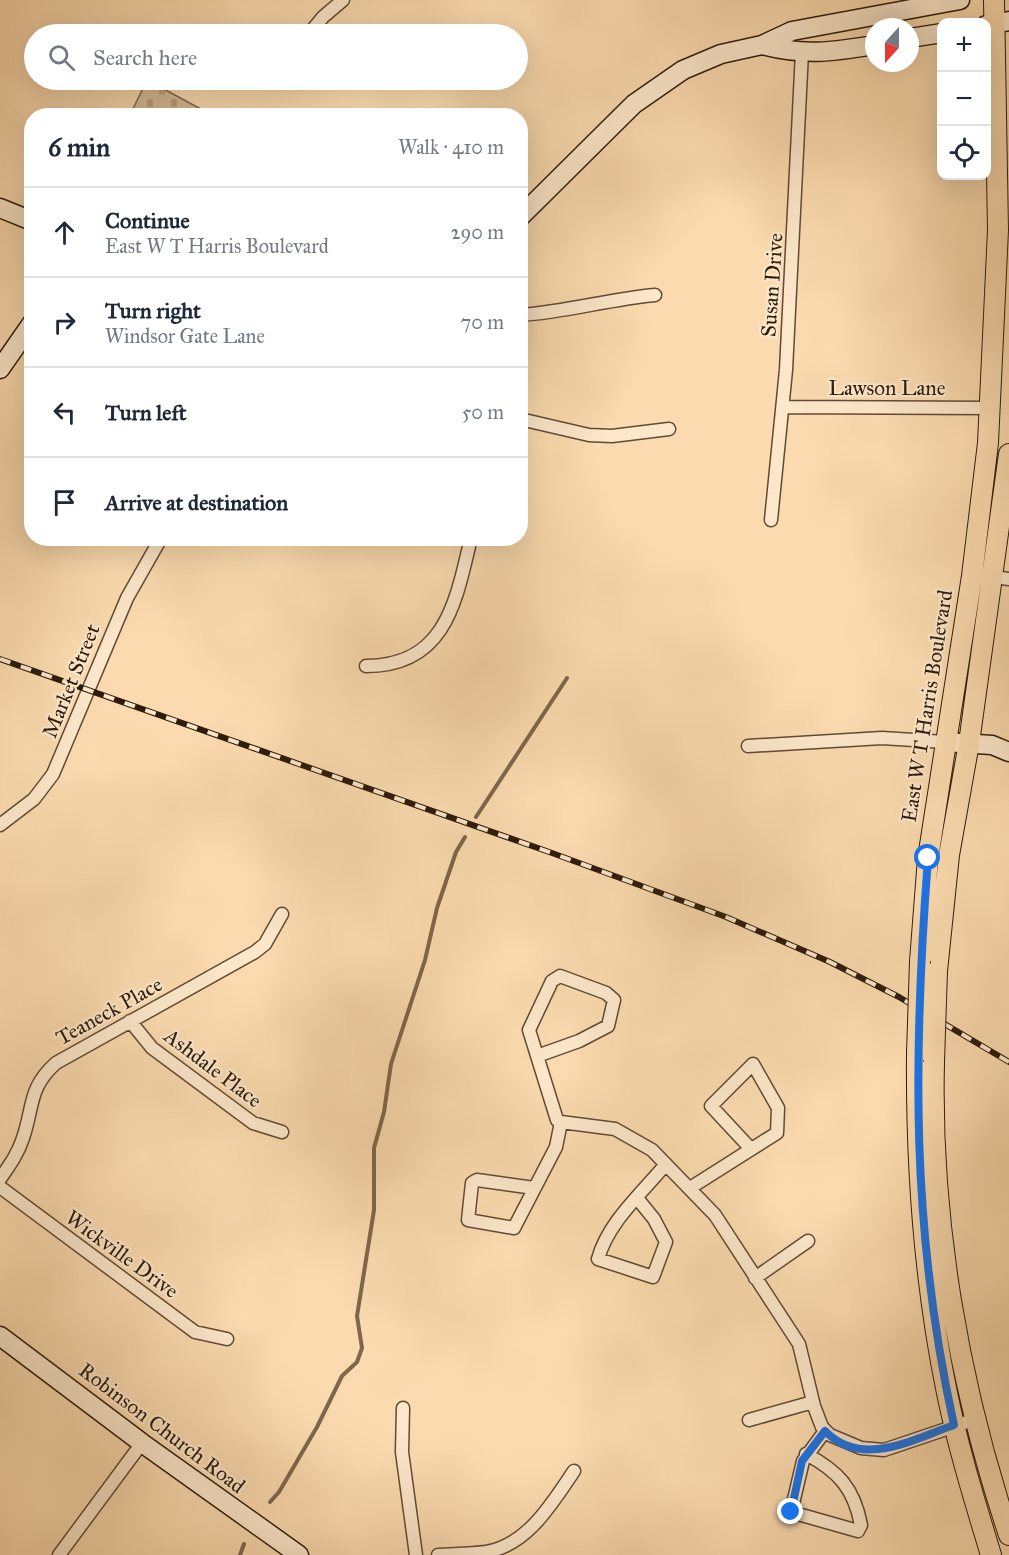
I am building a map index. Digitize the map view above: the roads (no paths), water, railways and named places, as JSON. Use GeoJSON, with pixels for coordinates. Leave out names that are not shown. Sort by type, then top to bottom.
{"type":"FeatureCollection","features":[{"type":"Feature","properties":{"kind":"main road","name":"East W T Harris Boulevard"},"geometry":{"type":"LineString","coordinates":[[992,1555],[954,1425],[935,1329],[925,1252],[917,1132],[926,1058],[928,858],[976,543],[990,408],[998,230],[997,23],[994,0]]}},
{"type":"Feature","properties":{"kind":"main road","name":"East W T Harris Boulevard"},"geometry":{"type":"LineString","coordinates":[[928,966],[1001,578],[1009,454]]}},
{"type":"Feature","properties":{"kind":"main road","name":"East W T Harris Boulevard"},"geometry":{"type":"LineString","coordinates":[[926,1058],[941,1227],[957,1326],[976,1419],[1009,1535]]}},
{"type":"Feature","properties":{"kind":"street"},"geometry":{"type":"LineString","coordinates":[[317,24],[323,16],[344,0]]}},
{"type":"Feature","properties":{"kind":"street"},"geometry":{"type":"LineString","coordinates":[[528,209],[634,104],[668,78],[700,62],[762,45],[792,31],[960,0]]}},
{"type":"Feature","properties":{"kind":"street"},"geometry":{"type":"LineString","coordinates":[[919,37],[937,34]]}},
{"type":"Feature","properties":{"kind":"street"},"geometry":{"type":"LineString","coordinates":[[762,45],[792,53],[865,47]]}},
{"type":"Feature","properties":{"kind":"street","name":"Susan Drive"},"geometry":{"type":"LineString","coordinates":[[771,520],[783,407],[795,229],[802,52]]}},
{"type":"Feature","properties":{"kind":"street"},"geometry":{"type":"LineString","coordinates":[[0,208],[24,218]]}},
{"type":"Feature","properties":{"kind":"street"},"geometry":{"type":"LineString","coordinates":[[528,315],[553,313],[614,299],[655,295]]}},
{"type":"Feature","properties":{"kind":"street"},"geometry":{"type":"LineString","coordinates":[[0,369],[24,334]]}},
{"type":"Feature","properties":{"kind":"street","name":"Lawson Lane"},"geometry":{"type":"LineString","coordinates":[[783,407],[990,408]]}},
{"type":"Feature","properties":{"kind":"street"},"geometry":{"type":"LineString","coordinates":[[528,421],[589,435],[612,436],[669,429]]}},
{"type":"Feature","properties":{"kind":"street","name":"Market Street"},"geometry":{"type":"LineString","coordinates":[[0,825],[34,799],[52,774],[127,598],[156,546]]}},
{"type":"Feature","properties":{"kind":"street"},"geometry":{"type":"LineString","coordinates":[[366,666],[388,664],[411,656],[439,634],[455,601],[469,546]]}},
{"type":"Feature","properties":{"kind":"street"},"geometry":{"type":"LineString","coordinates":[[748,746],[882,738],[992,745],[1009,752]]}},
{"type":"Feature","properties":{"kind":"street","name":"Teaneck Place"},"geometry":{"type":"LineString","coordinates":[[0,1179],[16,1156],[23,1138],[30,1100],[45,1072],[56,1063],[130,1020],[255,952],[265,944],[282,914]]}},
{"type":"Feature","properties":{"kind":"street"},"geometry":{"type":"LineString","coordinates":[[537,1056],[579,1041],[609,1026],[614,1000],[606,993],[560,976],[552,981],[529,1030],[537,1056],[557,1120],[615,1129],[652,1150],[715,1215],[799,1344],[813,1402],[825,1431],[840,1441],[874,1451],[894,1447],[976,1419]]}},
{"type":"Feature","properties":{"kind":"street","name":"Ashdale Place"},"geometry":{"type":"LineString","coordinates":[[130,1020],[152,1048],[253,1123],[282,1132]]}},
{"type":"Feature","properties":{"kind":"street"},"geometry":{"type":"LineString","coordinates":[[690,1188],[752,1149],[777,1133],[778,1108],[753,1064],[711,1106],[752,1149]]}},
{"type":"Feature","properties":{"kind":"street"},"geometry":{"type":"LineString","coordinates":[[534,1188],[477,1180],[472,1183],[468,1220],[514,1228],[556,1147],[561,1122]]}},
{"type":"Feature","properties":{"kind":"street"},"geometry":{"type":"LineString","coordinates":[[637,1198],[654,1218],[666,1242],[653,1277],[598,1259],[604,1238],[637,1198],[666,1164]]}},
{"type":"Feature","properties":{"kind":"street","name":"Wickville Drive"},"geometry":{"type":"LineString","coordinates":[[0,1187],[195,1332],[227,1339]]}},
{"type":"Feature","properties":{"kind":"street"},"geometry":{"type":"LineString","coordinates":[[755,1278],[808,1241]]}},
{"type":"Feature","properties":{"kind":"street","name":"Robinson Church Road"},"geometry":{"type":"LineString","coordinates":[[0,1336],[142,1443],[299,1555]]}},
{"type":"Feature","properties":{"kind":"street"},"geometry":{"type":"LineString","coordinates":[[749,1420],[813,1402]]}},
{"type":"Feature","properties":{"kind":"street"},"geometry":{"type":"LineString","coordinates":[[403,1408],[402,1452],[416,1555]]}},
{"type":"Feature","properties":{"kind":"street"},"geometry":{"type":"LineString","coordinates":[[806,1454],[841,1476],[859,1515],[861,1525],[858,1531],[791,1512],[806,1454],[825,1431]]}},
{"type":"Feature","properties":{"kind":"street"},"geometry":{"type":"LineString","coordinates":[[59,1555],[142,1443]]}},
{"type":"Feature","properties":{"kind":"street"},"geometry":{"type":"LineString","coordinates":[[438,1555],[487,1552],[515,1541],[536,1523],[574,1471]]}},
{"type":"Feature","properties":{"kind":"street"},"geometry":{"type":"LineString","coordinates":[[426,1555],[432,1555]]}},
{"type":"Feature","properties":{"kind":"waterway"},"geometry":{"type":"LineString","coordinates":[[476,817],[567,678]]}},
{"type":"Feature","properties":{"kind":"waterway"},"geometry":{"type":"LineString","coordinates":[[270,1502],[279,1492],[317,1427],[342,1376],[357,1362],[362,1348],[357,1316],[374,1210],[374,1148],[384,1112],[391,1064],[425,960],[437,908],[456,852],[465,837]]}},
{"type":"Feature","properties":{"kind":"waterway"},"geometry":{"type":"LineString","coordinates":[[240,1555],[244,1544]]}},
{"type":"Feature","properties":{"kind":"railway"},"geometry":{"type":"LineString","coordinates":[[0,659],[552,853],[726,917],[830,962],[899,997],[1009,1062]]}}]}
